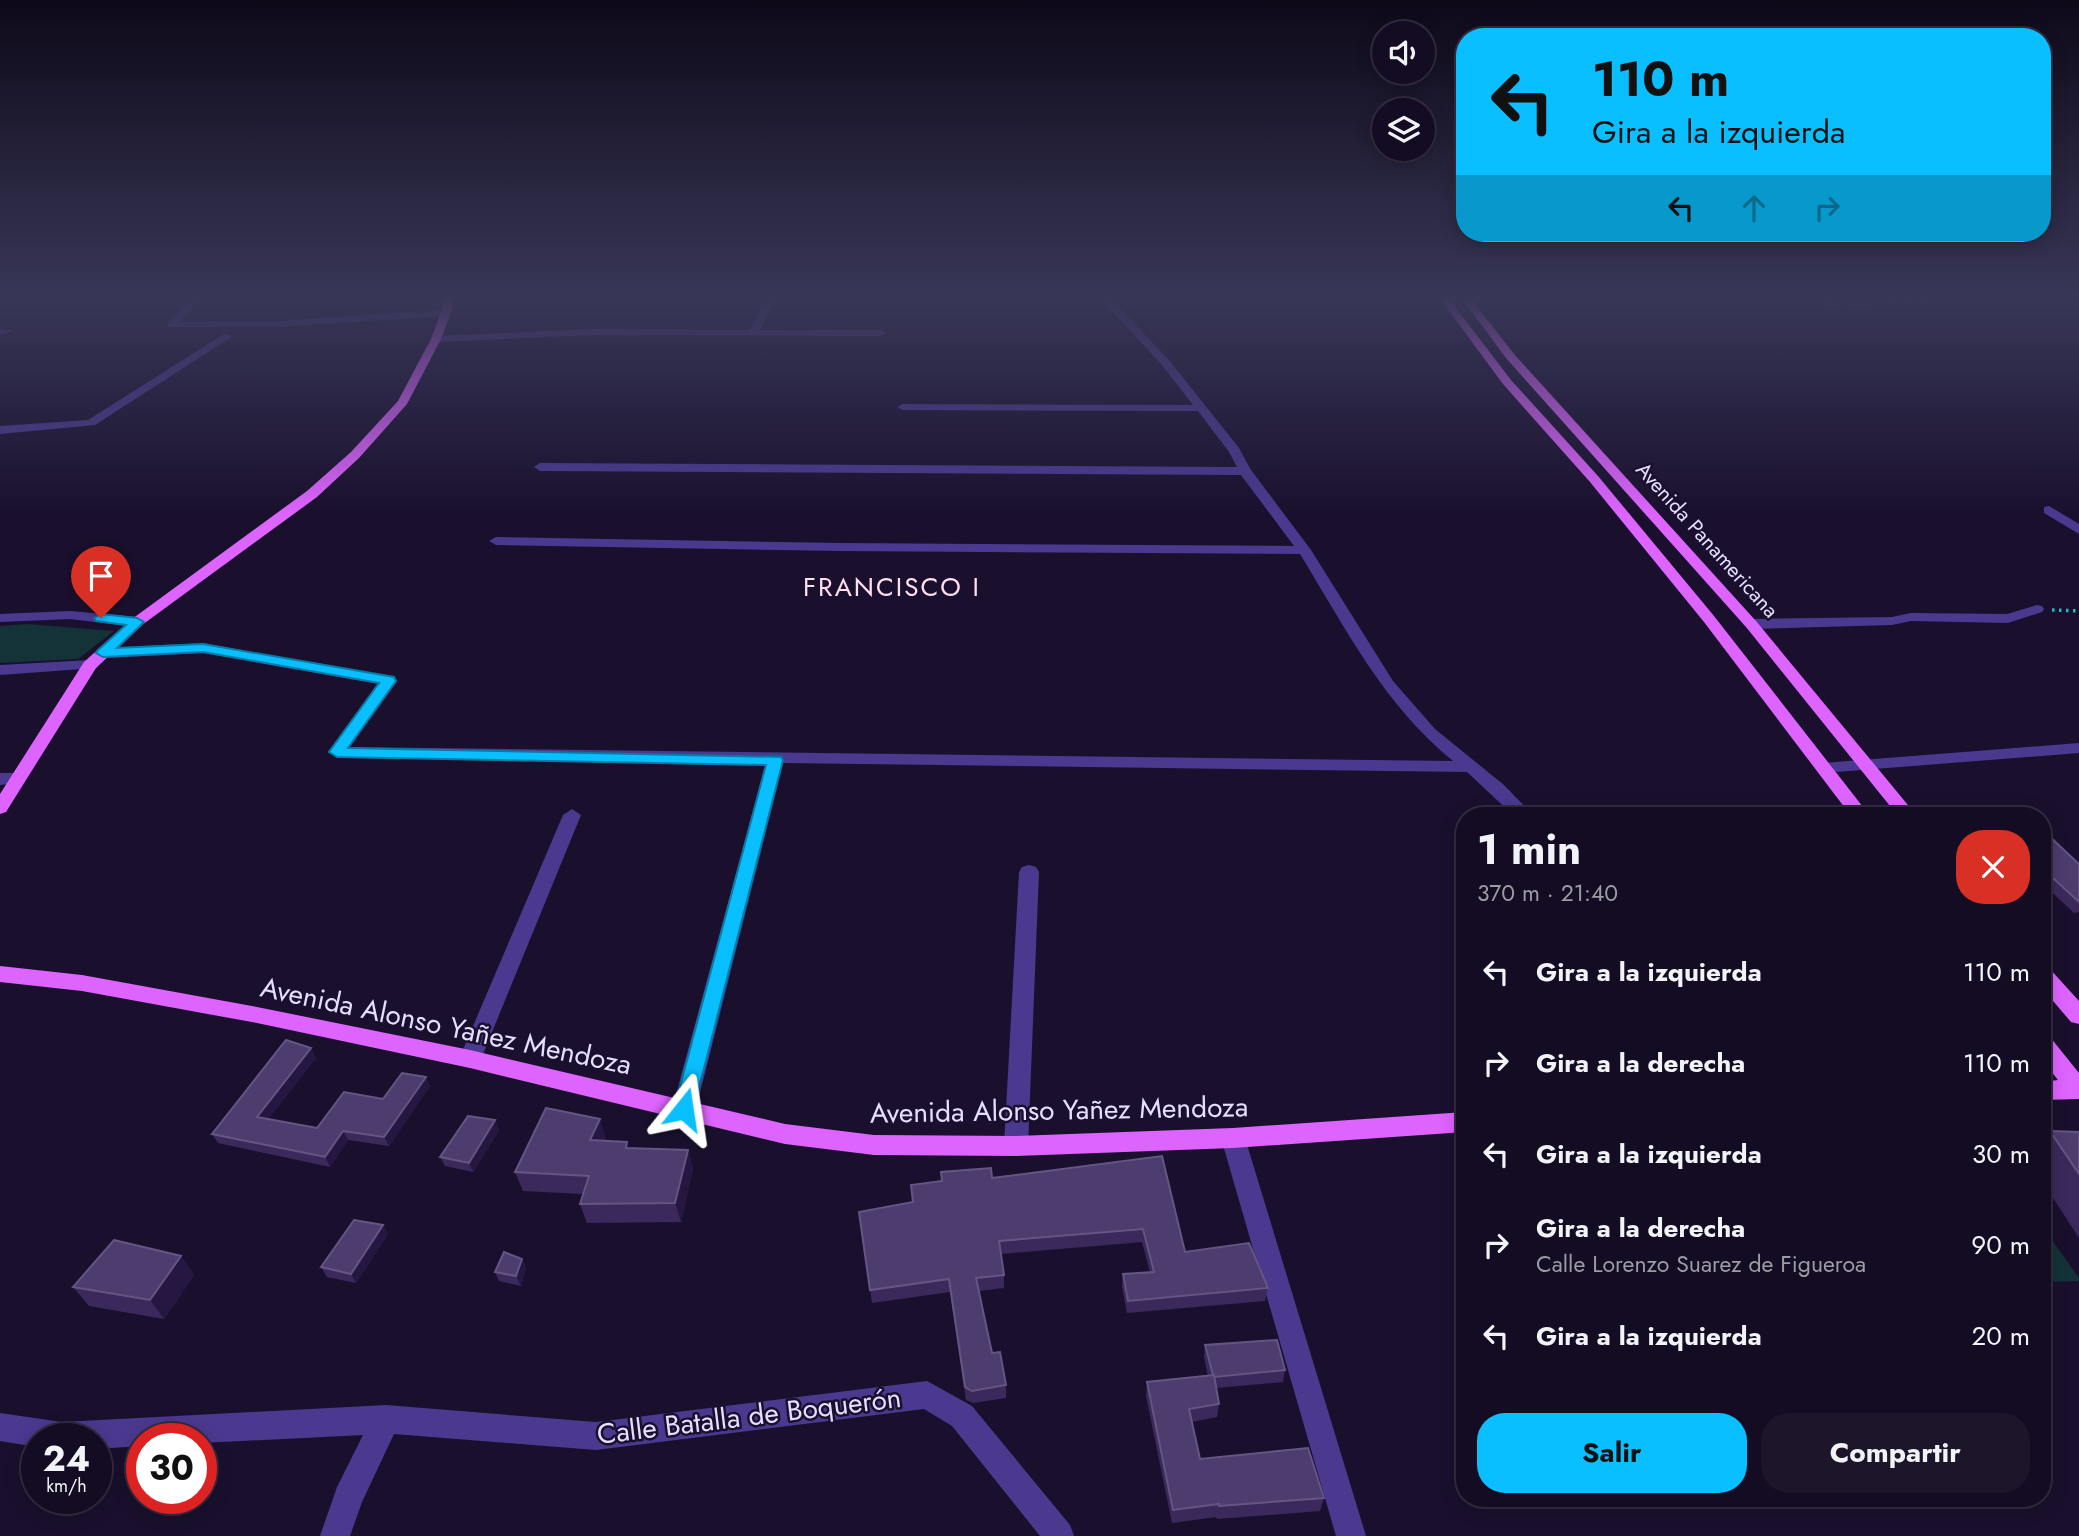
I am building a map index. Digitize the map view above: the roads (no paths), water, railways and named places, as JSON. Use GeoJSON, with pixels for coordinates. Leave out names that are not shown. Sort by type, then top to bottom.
{"type":"FeatureCollection","features":[{"type":"Feature","properties":{"kind":"main road"},"geometry":{"type":"LineString","coordinates":[[0,808],[9,778],[90,666],[137,622],[312,494],[355,455],[403,402],[419,372]]}},
{"type":"Feature","properties":{"kind":"main road","name":"Avenida Panamericana"},"geometry":{"type":"LineString","coordinates":[[1499,372],[1594,479],[1681,584],[1854,807]]}},
{"type":"Feature","properties":{"kind":"main road","name":"Avenida Panamericana"},"geometry":{"type":"LineString","coordinates":[[1524,372],[1751,624],[1900,807]]}},
{"type":"Feature","properties":{"kind":"main road"},"geometry":{"type":"LineString","coordinates":[[1548,427],[1573,427]]}},
{"type":"Feature","properties":{"kind":"main road"},"geometry":{"type":"LineString","coordinates":[[1594,479],[1619,479]]}},
{"type":"Feature","properties":{"kind":"main road"},"geometry":{"type":"LineString","coordinates":[[1681,584],[1714,583]]}},
{"type":"Feature","properties":{"kind":"main road","name":"Avenida Alonso Yañez Mendoza"},"geometry":{"type":"LineString","coordinates":[[0,974],[82,983],[257,1015],[470,1059],[785,1134],[874,1145],[1016,1146],[1233,1138],[1456,1123]]}},
{"type":"Feature","properties":{"kind":"main road"},"geometry":{"type":"LineString","coordinates":[[2051,983],[2079,1016]]}},
{"type":"Feature","properties":{"kind":"main road"},"geometry":{"type":"LineString","coordinates":[[2051,1054],[2078,1089]]}},
{"type":"Feature","properties":{"kind":"main road"},"geometry":{"type":"LineString","coordinates":[[2051,1090],[2078,1089]]}},
{"type":"Feature","properties":{"kind":"street"},"geometry":{"type":"LineString","coordinates":[[0,430],[91,423],[171,372]]}},
{"type":"Feature","properties":{"kind":"street"},"geometry":{"type":"LineString","coordinates":[[1172,372],[1235,451],[1245,471],[1304,550],[1387,684],[1429,733],[1515,807]]}},
{"type":"Feature","properties":{"kind":"street"},"geometry":{"type":"LineString","coordinates":[[903,407],[1200,408]]}},
{"type":"Feature","properties":{"kind":"street"},"geometry":{"type":"LineString","coordinates":[[540,467],[1245,471]]}},
{"type":"Feature","properties":{"kind":"street"},"geometry":{"type":"LineString","coordinates":[[2049,510],[2079,530]]}},
{"type":"Feature","properties":{"kind":"street"},"geometry":{"type":"LineString","coordinates":[[496,541],[1304,550]]}},
{"type":"Feature","properties":{"kind":"street"},"geometry":{"type":"LineString","coordinates":[[1751,624],[1892,621],[1911,617],[2008,619],[2037,610]]}},
{"type":"Feature","properties":{"kind":"street"},"geometry":{"type":"LineString","coordinates":[[0,618],[70,615],[137,622]]}},
{"type":"Feature","properties":{"kind":"street"},"geometry":{"type":"LineString","coordinates":[[103,653],[203,648],[389,681],[337,752],[775,760],[1471,767]]}},
{"type":"Feature","properties":{"kind":"street"},"geometry":{"type":"LineString","coordinates":[[0,670],[90,666]]}},
{"type":"Feature","properties":{"kind":"street"},"geometry":{"type":"LineString","coordinates":[[1823,768],[2079,748]]}},
{"type":"Feature","properties":{"kind":"street"},"geometry":{"type":"LineString","coordinates":[[684,1109],[775,760]]}},
{"type":"Feature","properties":{"kind":"street"},"geometry":{"type":"LineString","coordinates":[[470,1059],[572,816]]}},
{"type":"Feature","properties":{"kind":"street"},"geometry":{"type":"LineString","coordinates":[[1016,1146],[1029,872]]}},
{"type":"Feature","properties":{"kind":"street"},"geometry":{"type":"LineString","coordinates":[[1233,1138],[1351,1536]]}},
{"type":"Feature","properties":{"kind":"street","name":"Calle Batalla de Boquerón"},"geometry":{"type":"LineString","coordinates":[[0,1427],[62,1436],[386,1419],[596,1436],[927,1395],[962,1416],[1059,1536]]}},
{"type":"Feature","properties":{"kind":"street"},"geometry":{"type":"LineString","coordinates":[[335,1536],[348,1499],[386,1419]]}},
{"type":"Feature","properties":{"kind":"district","name":"FRANCISCO I"},"geometry":{"type":"Point","coordinates":[892,587]}}]}
